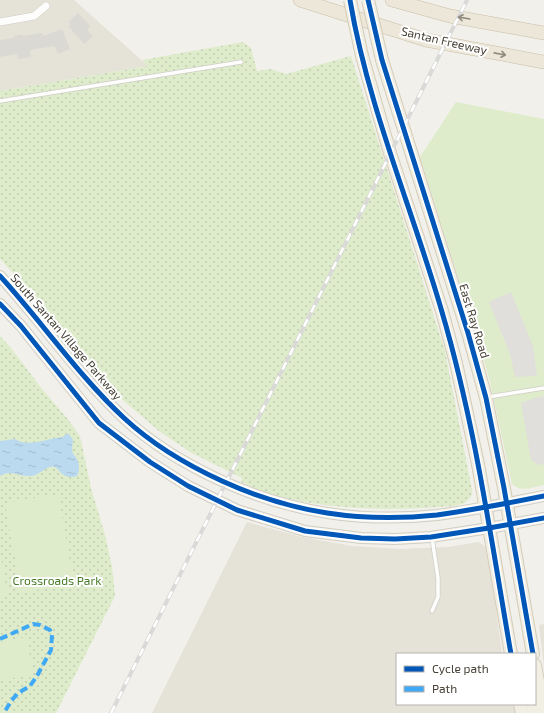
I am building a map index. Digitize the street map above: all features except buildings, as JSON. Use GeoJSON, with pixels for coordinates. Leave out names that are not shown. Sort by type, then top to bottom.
{"type":"FeatureCollection","features":[{"type":"Feature","properties":{"kind":"highway","name":"Santan Freeway"},"geometry":{"type":"LineString","coordinates":[[300,0],[426,40],[544,62]]}},
{"type":"Feature","properties":{"kind":"highway"},"geometry":{"type":"LineString","coordinates":[[392,0],[450,16],[544,32]]}},
{"type":"Feature","properties":{"kind":"main road"},"geometry":{"type":"LineString","coordinates":[[350,0],[362,56],[390,153],[442,311],[462,387],[486,507],[511,653]]}},
{"type":"Feature","properties":{"kind":"main road","name":"East Ray Road"},"geometry":{"type":"LineString","coordinates":[[368,0],[382,60],[466,326],[486,398],[533,653]]}},
{"type":"Feature","properties":{"kind":"main road","name":"South Santan Village Parkway"},"geometry":{"type":"LineString","coordinates":[[0,276],[23,301],[78,368],[124,418],[179,460],[242,490],[270,501],[294,508],[330,514],[372,517],[408,517],[450,513],[544,496]]}},
{"type":"Feature","properties":{"kind":"main road"},"geometry":{"type":"LineString","coordinates":[[0,304],[21,326],[99,422],[150,462],[188,486],[237,510],[305,531],[361,538],[395,539],[431,537],[544,518]]}},
{"type":"Feature","properties":{"kind":"main road"},"geometry":{"type":"LineString","coordinates":[[536,670],[544,713]]}},
{"type":"Feature","properties":{"kind":"street"},"geometry":{"type":"LineString","coordinates":[[0,22],[34,16],[46,6]]}},
{"type":"Feature","properties":{"kind":"lane"},"geometry":{"type":"LineString","coordinates":[[0,101],[241,62]]}},
{"type":"Feature","properties":{"kind":"lane"},"geometry":{"type":"LineString","coordinates":[[486,398],[544,388]]}},
{"type":"Feature","properties":{"kind":"lane"},"geometry":{"type":"LineString","coordinates":[[431,537],[438,578],[438,597],[432,611]]}},
{"type":"Feature","properties":{"kind":"shaded area"},"geometry":{"type":"Polygon","coordinates":[[[0,0],[74,0],[148,66],[0,91],[0,0]]]}},
{"type":"Feature","properties":{"kind":"shaded area"},"geometry":{"type":"Polygon","coordinates":[[[511,292],[533,346],[537,376],[515,377],[510,354],[489,302],[511,292]]]}},
{"type":"Feature","properties":{"kind":"shaded area"},"geometry":{"type":"Polygon","coordinates":[[[544,396],[544,464],[538,465],[531,460],[521,403],[544,396]]]}},
{"type":"Feature","properties":{"kind":"shaded area"},"geometry":{"type":"Polygon","coordinates":[[[247,522],[302,537],[352,546],[400,549],[448,547],[479,542],[485,547],[495,602],[502,653],[396,653],[396,705],[513,705],[516,713],[152,713],[247,522]]]}},
{"type":"Feature","properties":{"kind":"shaded area"},"geometry":{"type":"Polygon","coordinates":[[[544,624],[544,668],[539,625],[544,624]]]}},
{"type":"Feature","properties":{"kind":"green space"},"geometry":{"type":"Polygon","coordinates":[[[243,42],[251,48],[257,71],[271,69],[286,74],[351,56],[445,351],[472,490],[470,498],[464,503],[453,506],[400,509],[345,507],[283,498],[241,482],[242,478],[190,452],[159,431],[118,396],[35,297],[0,259],[0,91],[148,66],[142,60],[243,42]]]}},
{"type":"Feature","properties":{"kind":"green space"},"geometry":{"type":"Polygon","coordinates":[[[456,102],[544,119],[544,485],[531,488],[523,489],[512,484],[490,382],[420,157],[456,102]]]}},
{"type":"Feature","properties":{"kind":"green space","name":"Crossroads Park"},"geometry":{"type":"Polygon","coordinates":[[[0,336],[80,436],[91,488],[105,535],[112,566],[115,596],[56,713],[0,713],[0,336]]]}},
{"type":"Feature","properties":{"kind":"green space"},"geometry":{"type":"Polygon","coordinates":[[[58,494],[74,583],[21,593],[5,503],[58,494]]]}},
{"type":"Feature","properties":{"kind":"green space"},"geometry":{"type":"Polygon","coordinates":[[[0,552],[8,596],[0,597],[0,552]]]}},
{"type":"Feature","properties":{"kind":"green space"},"geometry":{"type":"Polygon","coordinates":[[[27,637],[33,675],[0,680],[0,642],[27,637]]]}},
{"type":"Feature","properties":{"kind":"water"},"geometry":{"type":"Polygon","coordinates":[[[66,434],[69,434],[73,440],[73,454],[79,464],[77,476],[71,477],[63,475],[56,468],[50,467],[33,476],[8,473],[0,476],[0,441],[15,439],[20,442],[32,443],[63,437],[66,434]]]}},
{"type":"Feature","properties":{"kind":"railway"},"geometry":{"type":"LineString","coordinates":[[111,713],[467,0]]}},
{"type":"Feature","properties":{"kind":"marked path"},"geometry":{"type":"LineString","coordinates":[[0,639],[33,624],[40,625],[50,630],[52,635],[51,650],[37,676],[30,686],[18,693],[4,713]]}},
{"type":"Feature","properties":{"kind":"cycle path"},"geometry":{"type":"LineString","coordinates":[[350,0],[358,40],[379,118],[430,273],[454,354],[473,439],[511,653]]}},
{"type":"Feature","properties":{"kind":"cycle path"},"geometry":{"type":"LineString","coordinates":[[368,0],[382,60],[468,333],[486,398],[504,488],[533,653]]}},
{"type":"Feature","properties":{"kind":"cycle path"},"geometry":{"type":"LineString","coordinates":[[0,276],[91,384],[135,428],[159,446],[183,461],[209,475],[248,492],[301,508],[327,513],[381,518],[437,515],[544,496]]}},
{"type":"Feature","properties":{"kind":"cycle path"},"geometry":{"type":"LineString","coordinates":[[0,304],[21,326],[99,423],[150,462],[188,486],[237,510],[305,531],[361,538],[395,539],[431,537],[544,518]]}}]}
